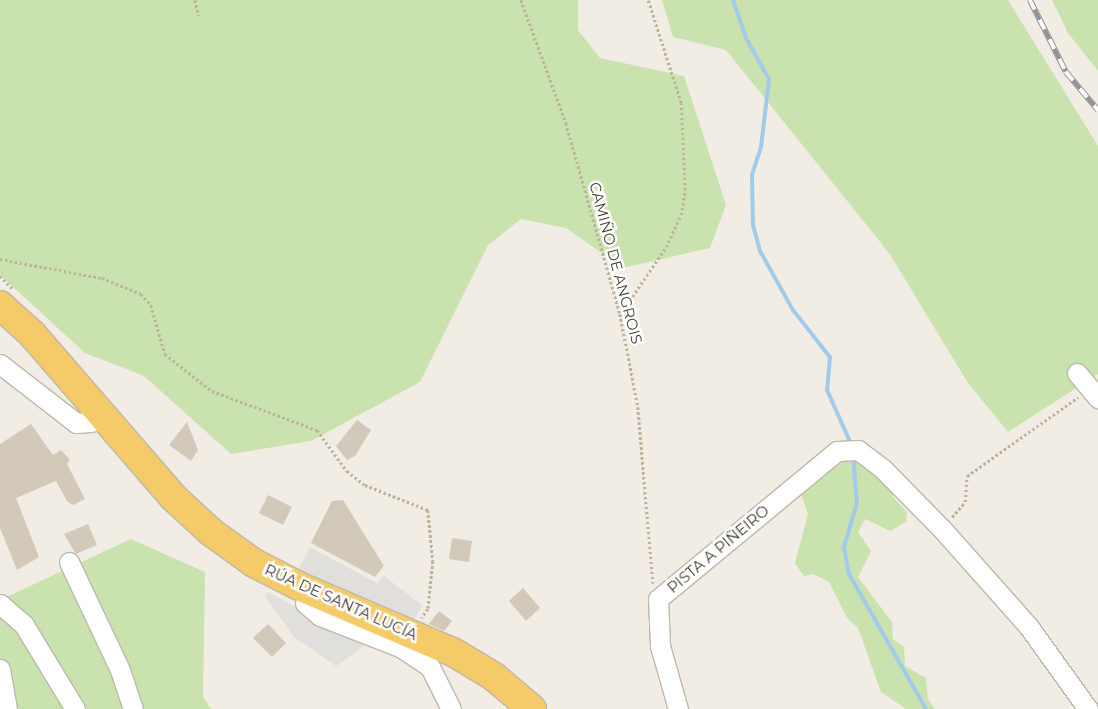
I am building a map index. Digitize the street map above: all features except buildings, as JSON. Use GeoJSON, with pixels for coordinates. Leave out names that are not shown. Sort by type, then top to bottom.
{"type":"FeatureCollection","features":[{"type":"Feature","properties":{"kind":"highway"},"geometry":{"type":"LineString","coordinates":[[0,305],[32,334],[97,418]]}},
{"type":"Feature","properties":{"kind":"highway"},"geometry":{"type":"LineString","coordinates":[[0,326],[97,418]]}},
{"type":"Feature","properties":{"kind":"highway","name":"RÚA DE SANTA LUCÍA"},"geometry":{"type":"LineString","coordinates":[[97,418],[194,535],[255,579],[305,603],[422,650],[472,678],[515,709]]}},
{"type":"Feature","properties":{"kind":"highway","name":"RÚA DE SANTA LUCÍA"},"geometry":{"type":"LineString","coordinates":[[97,418],[173,497],[247,558],[300,587],[411,634],[493,676],[532,709]]}},
{"type":"Feature","properties":{"kind":"street"},"geometry":{"type":"LineString","coordinates":[[0,364],[76,423],[97,418]]}},
{"type":"Feature","properties":{"kind":"street"},"geometry":{"type":"LineString","coordinates":[[1078,373],[1094,394]]}},
{"type":"Feature","properties":{"kind":"street","name":"PISTA A PIÑEIRO"},"geometry":{"type":"LineString","coordinates":[[678,709],[660,646],[658,599],[837,451],[851,450],[883,469],[942,529]]}},
{"type":"Feature","properties":{"kind":"street"},"geometry":{"type":"LineString","coordinates":[[942,529],[1029,627],[1088,709]]}},
{"type":"Feature","properties":{"kind":"street"},"geometry":{"type":"LineString","coordinates":[[69,562],[120,670],[133,709]]}},
{"type":"Feature","properties":{"kind":"street"},"geometry":{"type":"LineString","coordinates":[[305,603],[320,616],[402,648],[430,667],[456,705]]}},
{"type":"Feature","properties":{"kind":"street"},"geometry":{"type":"LineString","coordinates":[[0,604],[24,625],[75,709]]}},
{"type":"Feature","properties":{"kind":"street"},"geometry":{"type":"LineString","coordinates":[[0,669],[7,709]]}},
{"type":"Feature","properties":{"kind":"street"},"geometry":{"type":"LineString","coordinates":[[1076,692],[1098,700]]}},
{"type":"Feature","properties":{"kind":"path"},"geometry":{"type":"LineString","coordinates":[[195,0],[200,16]]}},
{"type":"Feature","properties":{"kind":"path","name":"CAMIÑO DE ANGROIS"},"geometry":{"type":"LineString","coordinates":[[521,0],[566,123],[620,314],[638,407],[648,566],[658,599]]}},
{"type":"Feature","properties":{"kind":"path"},"geometry":{"type":"LineString","coordinates":[[620,314],[666,247],[681,215],[685,190],[681,103],[648,0]]}},
{"type":"Feature","properties":{"kind":"path"},"geometry":{"type":"LineString","coordinates":[[0,259],[102,278],[141,294],[160,331],[165,354],[212,392],[317,430],[347,471],[365,486],[428,510],[434,561],[428,609],[411,634]]}},
{"type":"Feature","properties":{"kind":"path"},"geometry":{"type":"LineString","coordinates":[[942,529],[965,502],[967,476],[1094,394]]}},
{"type":"Feature","properties":{"kind":"green space"},"geometry":{"type":"Polygon","coordinates":[[[0,0],[578,0],[578,30],[600,58],[684,76],[726,205],[710,248],[623,268],[566,228],[521,219],[488,245],[420,382],[311,441],[231,454],[144,376],[85,353],[0,275],[0,0]]]}},
{"type":"Feature","properties":{"kind":"green space"},"geometry":{"type":"Polygon","coordinates":[[[662,0],[1008,0],[1098,146],[1098,374],[1008,432],[968,383],[889,253],[726,50],[673,37],[662,0]]]}},
{"type":"Feature","properties":{"kind":"green space"},"geometry":{"type":"Polygon","coordinates":[[[1052,0],[1098,0],[1098,71],[1068,33],[1052,0]]]}},
{"type":"Feature","properties":{"kind":"green space"},"geometry":{"type":"Polygon","coordinates":[[[858,453],[892,485],[893,497],[907,512],[906,522],[890,531],[865,519],[858,532],[871,551],[858,577],[892,622],[893,639],[904,647],[905,666],[926,678],[928,699],[935,709],[906,709],[881,692],[858,628],[847,618],[829,582],[813,574],[804,576],[795,563],[808,514],[801,494],[795,490],[825,465],[858,453]]]}},
{"type":"Feature","properties":{"kind":"green space"},"geometry":{"type":"Polygon","coordinates":[[[131,539],[205,572],[203,697],[211,709],[0,709],[0,600],[131,539]]]}},
{"type":"Feature","properties":{"kind":"shaded area"},"geometry":{"type":"Polygon","coordinates":[[[310,547],[377,583],[384,576],[423,606],[411,623],[296,574],[310,547]]]}},
{"type":"Feature","properties":{"kind":"shaded area"},"geometry":{"type":"Polygon","coordinates":[[[267,592],[321,620],[372,640],[336,666],[294,637],[265,596],[267,592]]]}},
{"type":"Feature","properties":{"kind":"waterway"},"geometry":{"type":"LineString","coordinates":[[733,0],[746,38],[769,79],[761,147],[752,175],[753,225],[760,251],[793,310],[830,357],[827,390],[851,444]]}},
{"type":"Feature","properties":{"kind":"waterway"},"geometry":{"type":"LineString","coordinates":[[853,456],[857,503],[844,547],[849,574],[926,709]]}},
{"type":"Feature","properties":{"kind":"railway"},"geometry":{"type":"LineString","coordinates":[[1030,0],[1066,72],[1098,110]]}}]}
